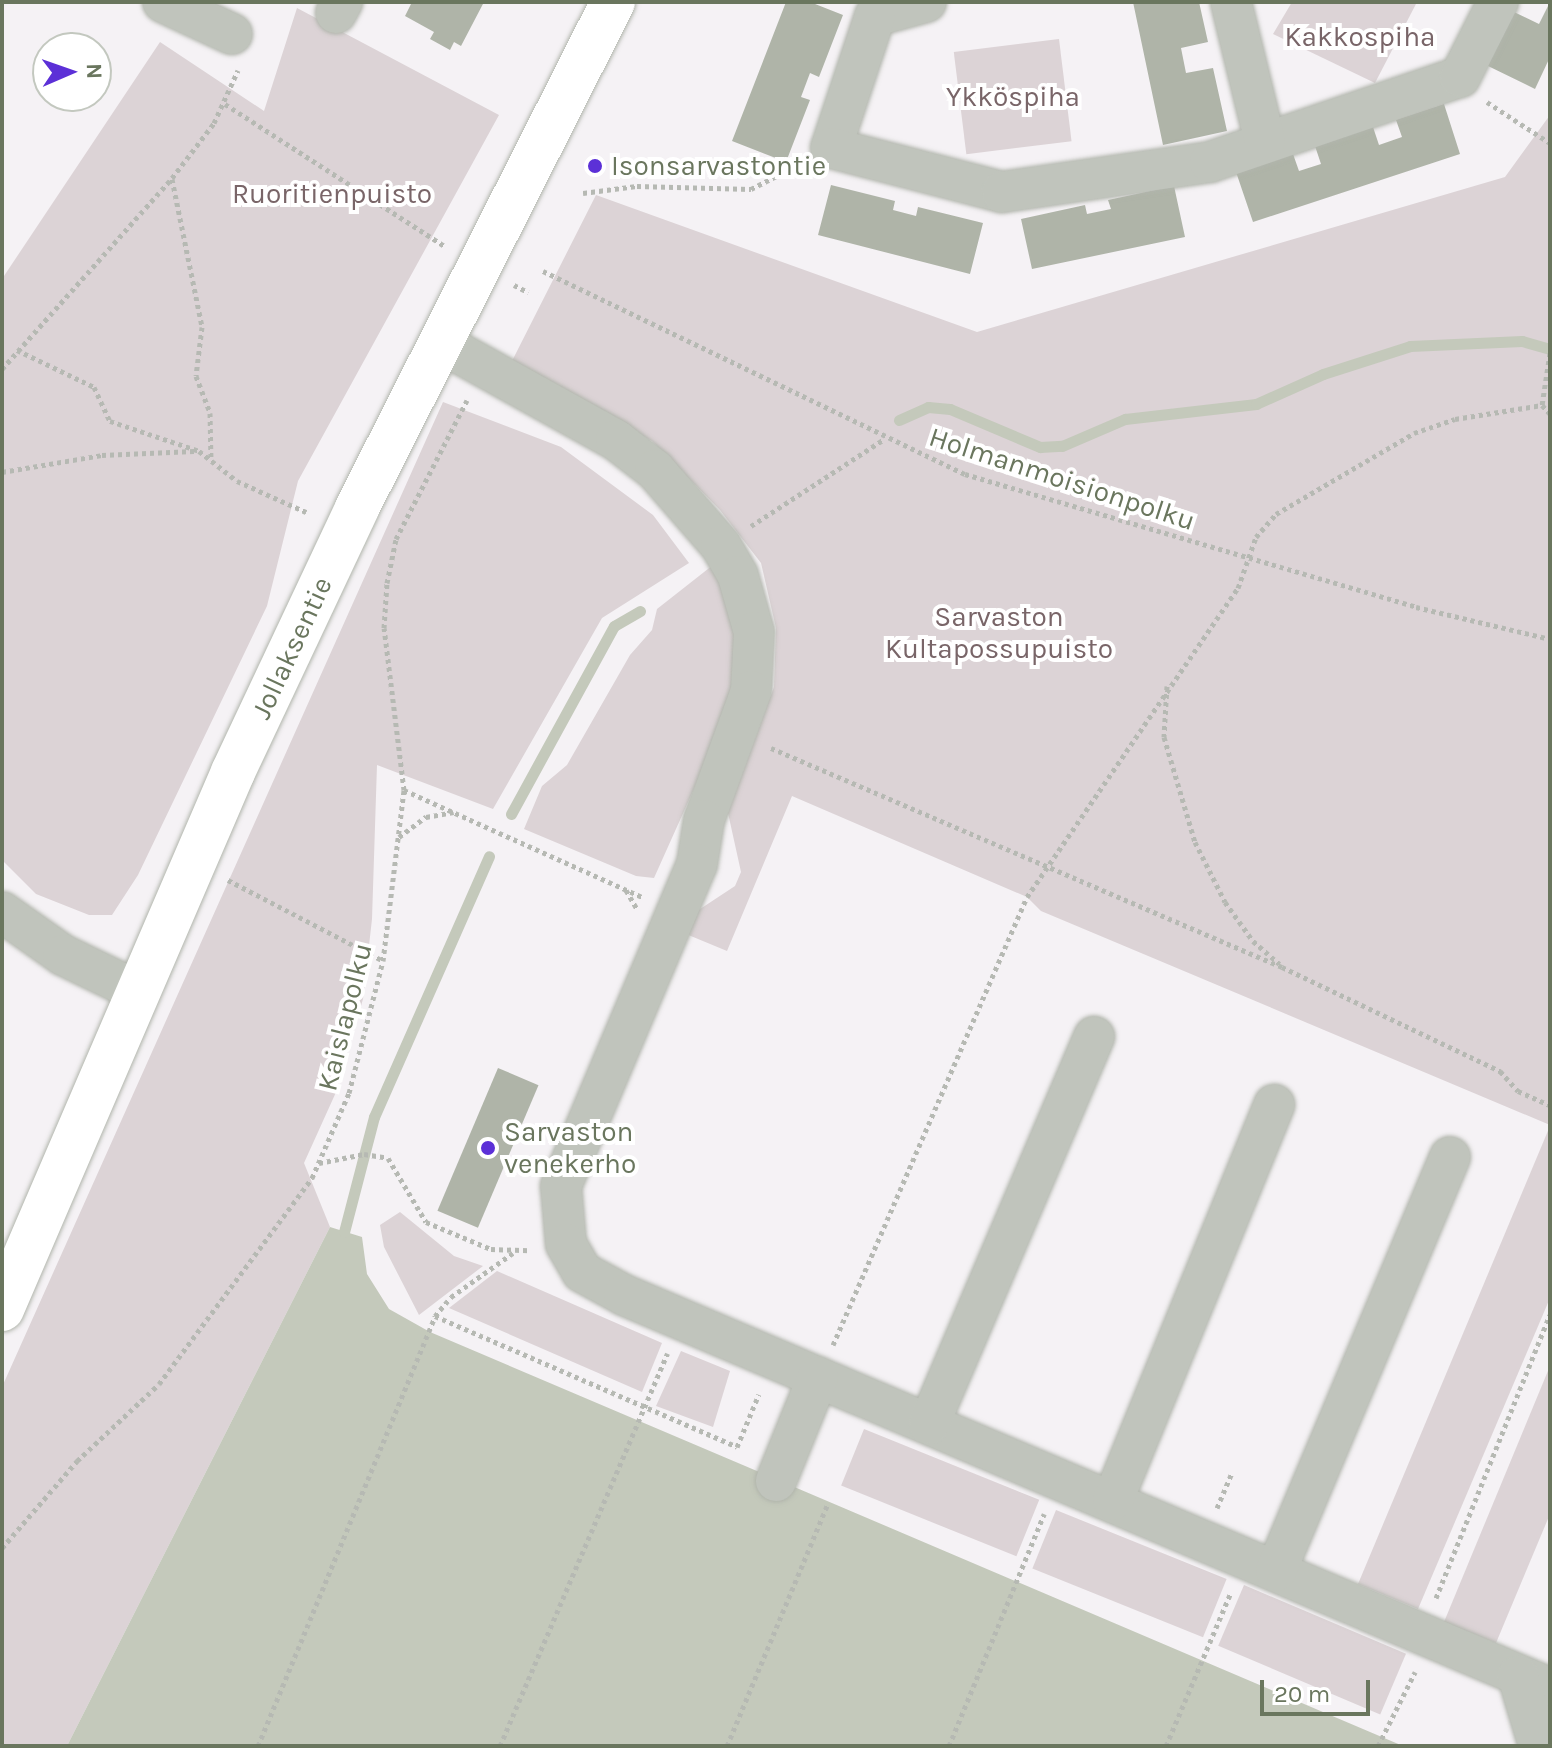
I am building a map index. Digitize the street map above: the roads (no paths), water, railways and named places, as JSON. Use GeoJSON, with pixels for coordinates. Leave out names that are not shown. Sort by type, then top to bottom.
{"type":"FeatureCollection","features":[{"type":"Feature","properties":{"kind":"main road","name":"Jollaksentie"},"geometry":{"type":"LineString","coordinates":[[2,1309],[193,863],[357,508],[613,2]]}},
{"type":"Feature","properties":{"kind":"street"},"geometry":{"type":"LineString","coordinates":[[163,2],[232,34]]}},
{"type":"Feature","properties":{"kind":"street"},"geometry":{"type":"LineString","coordinates":[[926,2],[870,9],[831,148],[1002,192],[1210,162],[1460,77],[1498,2]]}},
{"type":"Feature","properties":{"kind":"street"},"geometry":{"type":"LineString","coordinates":[[1231,2],[1265,141]]}},
{"type":"Feature","properties":{"kind":"street"},"geometry":{"type":"LineString","coordinates":[[441,343],[616,440],[655,470],[721,546],[738,576],[754,632],[751,691],[738,734],[704,820],[697,864],[561,1186],[566,1244],[582,1272],[682,1319],[1113,1500],[1534,1682],[1539,1746]]}},
{"type":"Feature","properties":{"kind":"street"},"geometry":{"type":"LineString","coordinates":[[2,912],[63,955],[137,991]]}},
{"type":"Feature","properties":{"kind":"street"},"geometry":{"type":"LineString","coordinates":[[929,1424],[1094,1037]]}},
{"type":"Feature","properties":{"kind":"street"},"geometry":{"type":"LineString","coordinates":[[1113,1500],[1274,1105]]}},
{"type":"Feature","properties":{"kind":"street"},"geometry":{"type":"LineString","coordinates":[[1261,1565],[1450,1157]]}},
{"type":"Feature","properties":{"kind":"street"},"geometry":{"type":"LineString","coordinates":[[776,1481],[818,1377]]}},
{"type":"Feature","properties":{"kind":"waterway"},"geometry":{"type":"LineString","coordinates":[[899,420],[928,407],[950,409],[1040,447],[1062,446],[1125,419],[1256,404],[1323,374],[1410,346],[1522,341],[1550,349]]}},
{"type":"Feature","properties":{"kind":"waterway"},"geometry":{"type":"LineString","coordinates":[[511,814],[614,626],[640,611]]}},
{"type":"Feature","properties":{"kind":"waterway"},"geometry":{"type":"LineString","coordinates":[[344,1232],[374,1117],[489,856]]}},
{"type":"Feature","properties":{"kind":"place","name":"Isonsarvastontie"},"geometry":{"type":"Point","coordinates":[595,166]}},
{"type":"Feature","properties":{"kind":"place","name":"Sarvaston venekerho"},"geometry":{"type":"Point","coordinates":[488,1148]}},
{"type":"Feature","properties":{"kind":"park label","name":"Kakkospiha"},"geometry":{"type":"Point","coordinates":[1360,37]}},
{"type":"Feature","properties":{"kind":"park label","name":"Ykköspiha"},"geometry":{"type":"Point","coordinates":[1013,97]}},
{"type":"Feature","properties":{"kind":"park label","name":"Ruoritienpuisto"},"geometry":{"type":"Point","coordinates":[332,194]}},
{"type":"Feature","properties":{"kind":"park label","name":"Sarvaston Kultapossupuisto"},"geometry":{"type":"Point","coordinates":[999,633]}}]}
